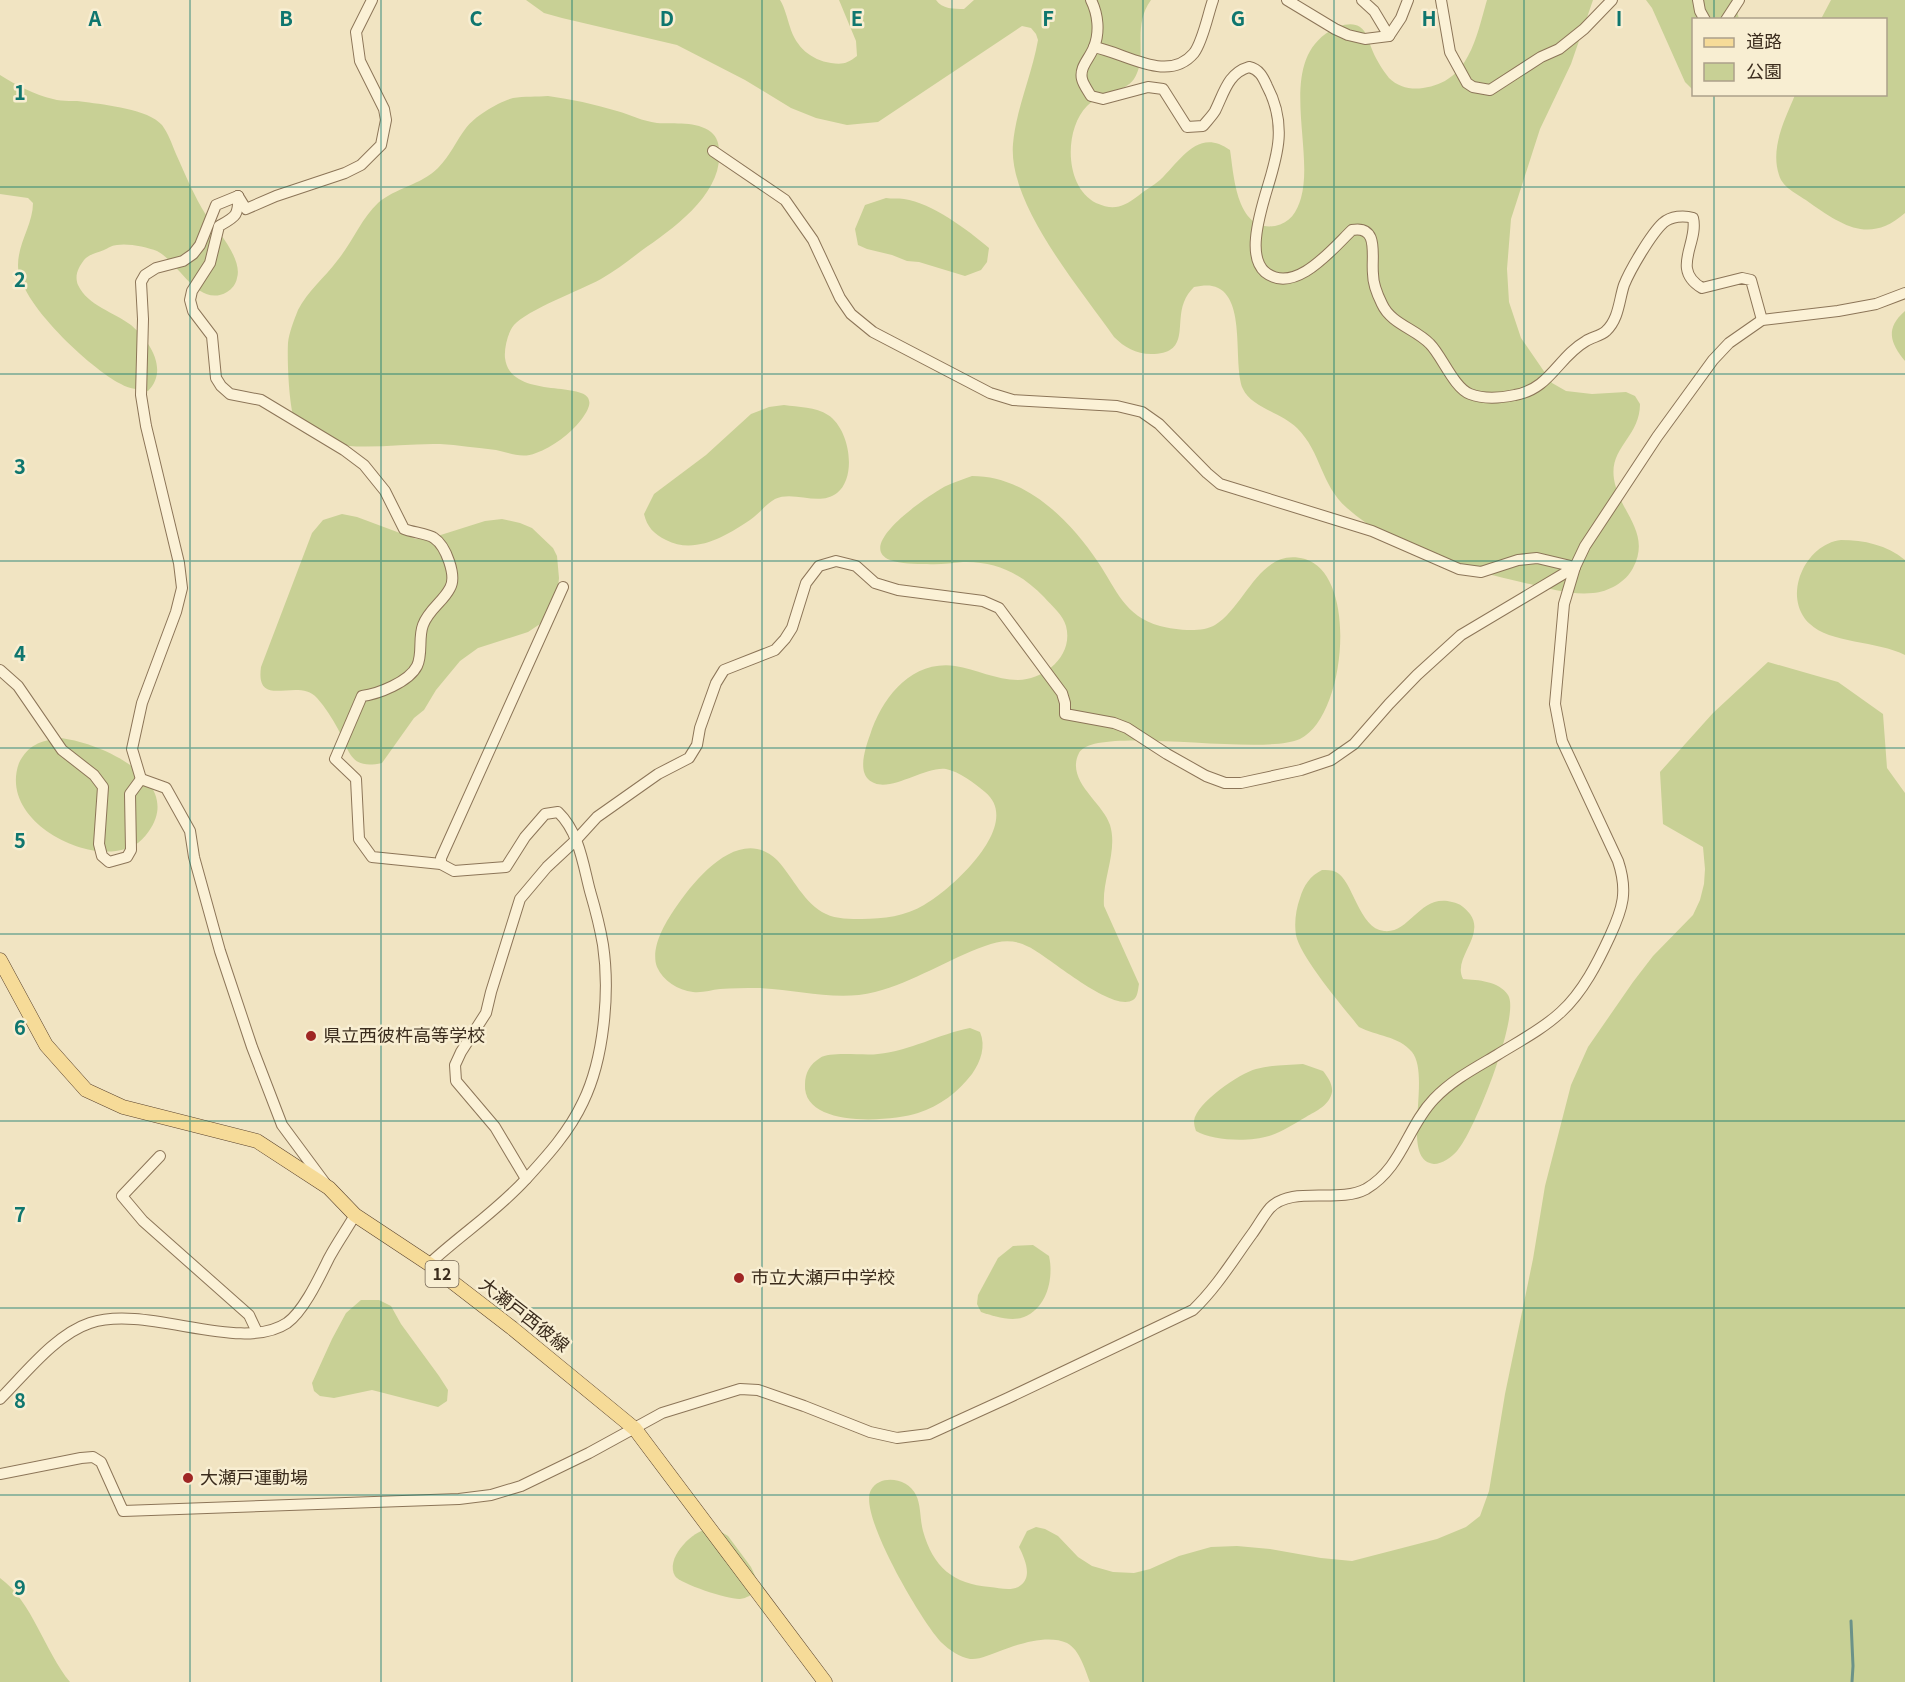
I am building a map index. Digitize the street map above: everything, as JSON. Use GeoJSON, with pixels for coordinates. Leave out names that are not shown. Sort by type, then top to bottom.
{"type":"FeatureCollection","features":[{"type":"Feature","properties":{"kind":"main road","name":"大瀬戸西彼線"},"geometry":{"type":"LineString","coordinates":[[0,960],[46,1045],[86,1090],[123,1107],[256,1141],[329,1188],[355,1215],[429,1264],[512,1328],[635,1429],[825,1682]]}},
{"type":"Feature","properties":{"kind":"street"},"geometry":{"type":"LineString","coordinates":[[237,196],[246,209],[276,196],[345,173],[361,165],[381,145],[386,120],[384,109],[360,61],[356,32],[372,0]]}},
{"type":"Feature","properties":{"kind":"street"},"geometry":{"type":"LineString","coordinates":[[1091,0],[1095,8],[1098,27],[1094,47],[1084,65],[1082,78],[1091,96],[1103,99],[1148,87],[1163,89],[1187,127],[1203,126],[1214,113],[1230,80],[1240,70],[1249,67],[1259,72],[1269,89],[1280,125],[1275,167],[1262,205],[1256,237],[1256,250],[1261,268],[1270,275],[1293,278],[1309,270],[1352,230],[1365,230],[1371,238],[1375,290],[1384,310],[1393,319],[1423,337],[1433,346],[1460,386],[1468,393],[1491,397],[1515,395],[1535,389],[1585,341],[1606,332],[1616,317],[1624,284],[1638,259],[1664,222],[1684,215],[1693,218],[1695,228],[1687,252],[1687,270],[1693,283],[1702,288],[1742,278],[1751,280],[1762,320]]}},
{"type":"Feature","properties":{"kind":"street"},"geometry":{"type":"LineString","coordinates":[[1094,47],[1144,63],[1166,67],[1177,66],[1194,52],[1213,0]]}},
{"type":"Feature","properties":{"kind":"street"},"geometry":{"type":"LineString","coordinates":[[1287,0],[1335,29],[1365,39],[1389,36],[1401,18],[1408,0]]}},
{"type":"Feature","properties":{"kind":"street"},"geometry":{"type":"LineString","coordinates":[[1362,0],[1374,11],[1389,36]]}},
{"type":"Feature","properties":{"kind":"street"},"geometry":{"type":"LineString","coordinates":[[1441,0],[1450,52],[1467,83],[1473,87],[1490,90],[1541,57],[1559,49],[1584,29],[1612,0]]}},
{"type":"Feature","properties":{"kind":"street"},"geometry":{"type":"LineString","coordinates":[[1698,0],[1704,18]]}},
{"type":"Feature","properties":{"kind":"street"},"geometry":{"type":"LineString","coordinates":[[1727,18],[1739,0]]}},
{"type":"Feature","properties":{"kind":"street"},"geometry":{"type":"LineString","coordinates":[[713,151],[785,200],[813,240],[840,298],[851,314],[873,332],[990,393],[1013,400],[1117,406],[1142,412],[1160,424],[1220,484],[1372,531],[1459,569],[1481,572],[1518,560],[1537,558],[1575,567]]}},
{"type":"Feature","properties":{"kind":"street"},"geometry":{"type":"LineString","coordinates":[[141,780],[132,749],[142,703],[176,612],[182,588],[179,563],[146,426],[141,395],[143,319],[141,282],[145,275],[156,268],[183,261],[193,254],[200,245],[216,205],[237,196]]}},
{"type":"Feature","properties":{"kind":"street"},"geometry":{"type":"LineString","coordinates":[[237,196],[239,209],[234,217],[219,226],[210,263],[192,291],[190,300],[193,310],[212,336],[216,378],[230,394],[261,400],[344,450],[364,465],[385,491],[404,529],[434,538],[448,556],[452,572],[451,587],[431,609],[422,627],[417,667],[407,677],[379,693],[362,696],[335,759],[356,779],[359,839],[372,857],[441,864],[454,871],[506,867],[525,837],[545,814],[558,812],[569,822],[576,840],[603,944],[606,982],[602,1026],[596,1064],[583,1102],[558,1144],[525,1179],[478,1225],[429,1264]]}},
{"type":"Feature","properties":{"kind":"street"},"geometry":{"type":"LineString","coordinates":[[0,1474],[93,1457],[101,1462],[123,1511],[459,1499],[491,1495],[521,1486],[662,1413],[740,1389],[758,1390],[795,1402],[870,1432],[897,1438],[929,1434],[1193,1310],[1210,1293],[1271,1208],[1286,1198],[1339,1196],[1365,1190],[1384,1176],[1398,1159],[1433,1099],[1457,1078],[1561,1013],[1578,994],[1617,920],[1625,880],[1562,741],[1555,704],[1564,604],[1575,567],[1585,546],[1657,436],[1713,360],[1729,343],[1762,320],[1876,304],[1905,293]]}},
{"type":"Feature","properties":{"kind":"street"},"geometry":{"type":"LineString","coordinates":[[525,1179],[495,1127],[456,1081],[455,1065],[486,1013],[520,899],[547,867],[597,817],[658,774],[689,758],[697,746],[700,728],[723,670],[775,650],[792,627],[806,583],[819,566],[836,561],[856,566],[875,583],[898,590],[983,602],[999,608],[1062,693],[1065,714],[1114,723],[1127,728],[1206,776],[1225,783],[1241,783],[1301,770],[1331,760],[1354,744],[1410,682],[1461,635],[1575,567]]}},
{"type":"Feature","properties":{"kind":"street"},"geometry":{"type":"LineString","coordinates":[[441,864],[441,858],[562,587]]}},
{"type":"Feature","properties":{"kind":"street"},"geometry":{"type":"LineString","coordinates":[[0,670],[18,686],[62,750],[94,775],[103,788],[99,844],[102,856],[109,862],[127,857],[131,850],[130,794],[141,780]]}},
{"type":"Feature","properties":{"kind":"street"},"geometry":{"type":"LineString","coordinates":[[141,780],[166,789],[190,831],[194,857],[220,951],[252,1047],[282,1125],[329,1188]]}},
{"type":"Feature","properties":{"kind":"street"},"geometry":{"type":"LineString","coordinates":[[160,1156],[122,1196],[143,1221],[249,1315],[257,1332]]}},
{"type":"Feature","properties":{"kind":"street"},"geometry":{"type":"LineString","coordinates":[[0,1399],[62,1337],[88,1323],[105,1319],[152,1320],[228,1333],[257,1332],[277,1328],[289,1322],[302,1307],[355,1215]]}},
{"type":"Feature","properties":{"kind":"green space"},"geometry":{"type":"Polygon","coordinates":[[[526,0],[780,0],[800,46],[817,59],[842,64],[857,56],[856,41],[839,0],[936,0],[945,7],[964,9],[974,0],[1151,0],[1142,20],[1140,60],[1134,79],[1130,84],[1092,102],[1079,116],[1071,143],[1073,171],[1078,184],[1085,195],[1096,203],[1118,207],[1133,200],[1157,182],[1183,156],[1199,144],[1209,142],[1219,144],[1230,150],[1239,200],[1245,211],[1252,220],[1262,225],[1275,226],[1292,216],[1301,198],[1304,156],[1301,85],[1305,64],[1314,45],[1330,31],[1349,24],[1357,25],[1366,34],[1377,59],[1389,78],[1405,87],[1423,88],[1439,84],[1461,68],[1474,43],[1487,0],[1593,0],[1571,64],[1540,129],[1511,219],[1507,269],[1509,302],[1521,338],[1552,383],[1566,391],[1592,394],[1626,392],[1635,396],[1640,404],[1635,425],[1616,458],[1614,468],[1617,491],[1637,533],[1638,555],[1633,568],[1621,582],[1605,591],[1577,593],[1561,591],[1482,573],[1433,557],[1387,536],[1366,523],[1338,499],[1312,448],[1297,428],[1253,401],[1243,389],[1235,315],[1223,291],[1212,286],[1194,287],[1187,296],[1182,311],[1179,337],[1171,349],[1163,353],[1146,354],[1126,347],[1118,341],[1049,245],[1022,193],[1015,168],[1013,144],[1015,131],[1038,40],[1031,28],[1022,26],[878,122],[847,125],[816,118],[791,108],[745,80],[677,45],[544,13],[526,0]]]}},
{"type":"Feature","properties":{"kind":"green space"},"geometry":{"type":"Polygon","coordinates":[[[1646,0],[1734,0],[1739,18],[1692,18],[1692,89],[1685,82],[1652,8],[1646,0]]]}},
{"type":"Feature","properties":{"kind":"green space"},"geometry":{"type":"Polygon","coordinates":[[[1831,0],[1905,0],[1905,213],[1880,228],[1868,230],[1857,228],[1834,219],[1788,188],[1779,175],[1777,144],[1795,96],[1887,96],[1887,18],[1822,18],[1831,0]]]}},
{"type":"Feature","properties":{"kind":"green space"},"geometry":{"type":"Polygon","coordinates":[[[0,75],[46,97],[137,111],[156,120],[166,132],[206,215],[233,254],[238,270],[236,282],[229,291],[217,296],[198,289],[165,256],[143,247],[114,246],[88,256],[80,265],[77,278],[82,292],[95,303],[131,325],[150,347],[157,365],[157,374],[148,391],[121,384],[92,364],[42,315],[29,297],[21,280],[19,257],[31,218],[33,203],[28,198],[0,194],[0,75]]]}},
{"type":"Feature","properties":{"kind":"green space"},"geometry":{"type":"Polygon","coordinates":[[[548,96],[600,106],[657,123],[699,126],[713,134],[719,148],[718,167],[713,182],[705,196],[681,221],[611,273],[530,313],[514,325],[510,332],[505,358],[512,373],[525,382],[542,387],[576,391],[586,396],[589,405],[581,420],[555,444],[531,455],[516,455],[496,450],[440,444],[370,447],[342,445],[328,443],[303,432],[297,426],[292,411],[288,351],[293,322],[306,297],[342,254],[372,209],[385,198],[424,179],[438,168],[466,128],[481,114],[513,98],[548,96]]]}},
{"type":"Feature","properties":{"kind":"green space"},"geometry":{"type":"Polygon","coordinates":[[[886,198],[915,202],[949,218],[989,248],[987,262],[981,270],[965,276],[858,245],[855,229],[865,205],[886,198]]]}},
{"type":"Feature","properties":{"kind":"green space"},"geometry":{"type":"Polygon","coordinates":[[[1905,311],[1905,361],[1893,342],[1892,330],[1894,323],[1905,311]]]}},
{"type":"Feature","properties":{"kind":"green space"},"geometry":{"type":"Polygon","coordinates":[[[784,405],[823,412],[835,421],[841,430],[846,441],[849,464],[844,485],[837,493],[822,499],[790,496],[775,499],[753,518],[710,542],[677,544],[662,538],[652,530],[644,514],[654,494],[706,455],[751,414],[769,407],[784,405]]]}},
{"type":"Feature","properties":{"kind":"green space"},"geometry":{"type":"Polygon","coordinates":[[[972,476],[1010,483],[1044,503],[1074,530],[1130,609],[1148,622],[1160,626],[1181,630],[1210,628],[1226,616],[1265,569],[1276,561],[1289,557],[1305,559],[1322,570],[1333,591],[1339,617],[1340,647],[1336,677],[1328,704],[1316,726],[1300,739],[1280,744],[1114,741],[1091,745],[1079,753],[1076,763],[1077,773],[1110,825],[1112,845],[1104,906],[1139,984],[1137,995],[1133,1000],[1123,1002],[1096,991],[1038,952],[1007,941],[971,951],[889,988],[860,995],[831,995],[757,988],[693,992],[672,984],[663,977],[655,960],[657,944],[663,928],[684,895],[707,870],[734,852],[748,848],[763,851],[777,860],[811,904],[826,914],[834,917],[870,919],[910,912],[924,905],[951,885],[980,855],[990,838],[996,821],[995,805],[985,792],[962,775],[946,769],[937,769],[895,783],[876,784],[865,775],[863,764],[868,740],[882,708],[900,684],[912,675],[939,666],[955,666],[1002,678],[1028,679],[1047,671],[1055,664],[1066,647],[1066,626],[1060,614],[1036,589],[1008,570],[975,562],[903,563],[890,560],[881,553],[881,543],[888,532],[912,509],[946,486],[972,476]]]}},
{"type":"Feature","properties":{"kind":"green space"},"geometry":{"type":"Polygon","coordinates":[[[342,514],[357,517],[416,539],[428,539],[485,521],[502,519],[532,528],[553,548],[557,556],[559,578],[557,597],[543,622],[528,632],[478,648],[460,661],[436,690],[424,710],[414,718],[382,763],[363,764],[352,757],[326,709],[309,692],[271,690],[265,687],[261,680],[261,667],[312,533],[323,520],[342,514]]]}},
{"type":"Feature","properties":{"kind":"green space"},"geometry":{"type":"Polygon","coordinates":[[[1841,540],[1875,544],[1905,560],[1905,655],[1894,650],[1829,635],[1810,624],[1802,613],[1798,600],[1801,573],[1817,551],[1841,540]]]}},
{"type":"Feature","properties":{"kind":"green space"},"geometry":{"type":"Polygon","coordinates":[[[1768,662],[1838,682],[1883,714],[1887,768],[1905,793],[1905,1682],[1090,1682],[1075,1650],[1072,1646],[1059,1640],[1033,1641],[974,1659],[951,1651],[933,1632],[921,1614],[882,1544],[869,1502],[871,1490],[881,1481],[895,1480],[912,1489],[918,1499],[927,1544],[932,1555],[946,1571],[965,1582],[1006,1589],[1018,1587],[1025,1581],[1026,1566],[1019,1547],[1027,1531],[1036,1527],[1058,1536],[1078,1557],[1092,1566],[1113,1572],[1134,1573],[1211,1547],[1237,1546],[1270,1549],[1352,1561],[1437,1539],[1466,1527],[1480,1516],[1489,1491],[1545,1186],[1571,1085],[1588,1047],[1633,982],[1653,956],[1693,915],[1704,884],[1703,847],[1663,824],[1660,772],[1713,713],[1768,662]]]}},
{"type":"Feature","properties":{"kind":"green space"},"geometry":{"type":"Polygon","coordinates":[[[59,738],[76,741],[114,755],[132,766],[147,780],[156,795],[157,812],[149,831],[139,843],[116,851],[98,851],[80,847],[61,840],[44,829],[30,815],[20,800],[16,782],[19,763],[26,752],[35,745],[59,738]]]}},
{"type":"Feature","properties":{"kind":"green space"},"geometry":{"type":"Polygon","coordinates":[[[1322,870],[1334,871],[1342,877],[1368,922],[1384,931],[1401,926],[1432,903],[1452,902],[1462,906],[1474,922],[1472,939],[1462,963],[1463,979],[1494,984],[1508,995],[1510,1006],[1508,1025],[1484,1099],[1465,1140],[1455,1153],[1440,1163],[1434,1164],[1424,1159],[1419,1149],[1417,1134],[1419,1080],[1417,1064],[1412,1052],[1394,1039],[1359,1027],[1323,982],[1299,944],[1295,926],[1303,889],[1314,875],[1322,870]]]}},
{"type":"Feature","properties":{"kind":"green space"},"geometry":{"type":"Polygon","coordinates":[[[970,1028],[980,1032],[983,1043],[982,1053],[975,1069],[967,1081],[955,1092],[926,1110],[888,1118],[850,1118],[832,1115],[817,1108],[808,1098],[806,1076],[813,1063],[820,1058],[839,1054],[890,1052],[970,1028]]]}},
{"type":"Feature","properties":{"kind":"green space"},"geometry":{"type":"Polygon","coordinates":[[[1303,1064],[1323,1071],[1331,1083],[1331,1097],[1318,1110],[1283,1130],[1261,1138],[1221,1139],[1196,1131],[1194,1121],[1202,1106],[1230,1082],[1256,1069],[1303,1064]]]}},
{"type":"Feature","properties":{"kind":"green space"},"geometry":{"type":"Polygon","coordinates":[[[1033,1245],[1049,1256],[1050,1265],[1047,1291],[1038,1307],[1024,1317],[1013,1319],[981,1312],[977,1304],[978,1295],[998,1258],[1013,1246],[1033,1245]]]}},
{"type":"Feature","properties":{"kind":"green space"},"geometry":{"type":"Polygon","coordinates":[[[361,1300],[379,1300],[391,1306],[401,1324],[448,1390],[447,1401],[438,1407],[372,1390],[334,1398],[320,1396],[314,1391],[312,1383],[332,1339],[346,1313],[361,1300]]]}},
{"type":"Feature","properties":{"kind":"green space"},"geometry":{"type":"Polygon","coordinates":[[[704,1530],[718,1530],[728,1536],[751,1567],[757,1580],[756,1591],[751,1595],[735,1599],[695,1587],[675,1576],[673,1562],[680,1548],[692,1536],[704,1530]]]}},
{"type":"Feature","properties":{"kind":"green space"},"geometry":{"type":"Polygon","coordinates":[[[0,1578],[11,1588],[30,1613],[70,1682],[0,1682],[0,1578]]]}},
{"type":"Feature","properties":{"kind":"waterway"},"geometry":{"type":"LineString","coordinates":[[1851,1621],[1852,1682]]}},
{"type":"Feature","properties":{"kind":"place","name":"県立西彼杵高等学校"},"geometry":{"type":"Point","coordinates":[311,1036]}},
{"type":"Feature","properties":{"kind":"place","name":"市立大瀬戸中学校"},"geometry":{"type":"Point","coordinates":[739,1278]}},
{"type":"Feature","properties":{"kind":"place","name":"大瀬戸運動場"},"geometry":{"type":"Point","coordinates":[188,1478]}}]}
